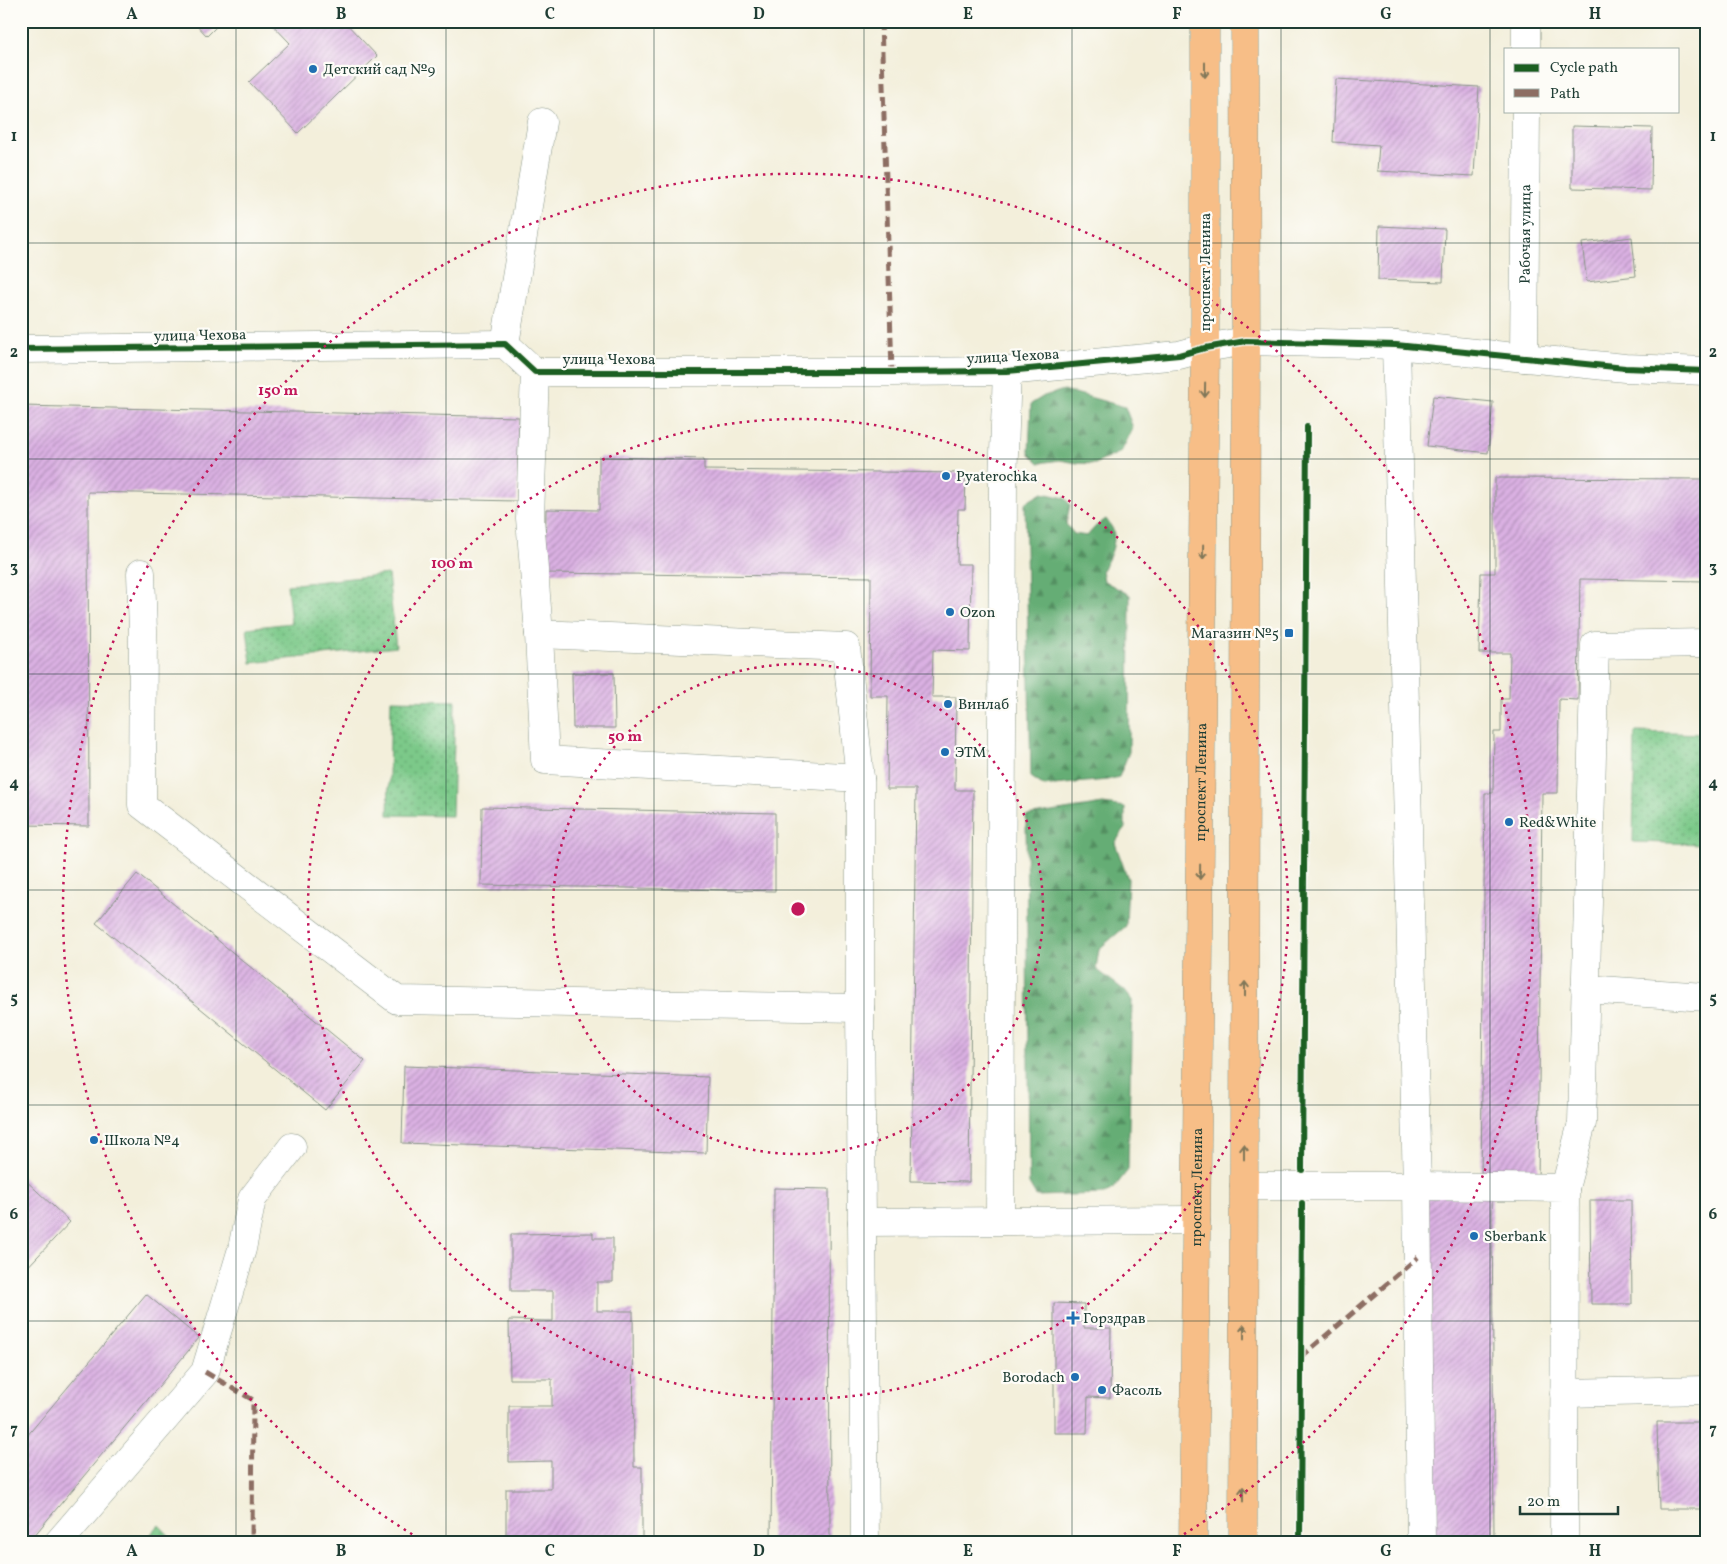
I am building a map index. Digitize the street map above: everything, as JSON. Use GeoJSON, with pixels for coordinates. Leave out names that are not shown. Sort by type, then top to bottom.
{"type":"FeatureCollection","features":[{"type":"Feature","properties":{"kind":"main road","name":"проспект Ленина"},"geometry":{"type":"LineString","coordinates":[[1193,1543],[1205,348],[1205,21]]}},
{"type":"Feature","properties":{"kind":"main road"},"geometry":{"type":"LineString","coordinates":[[1243,1543],[1245,21]]}},
{"type":"Feature","properties":{"kind":"street"},"geometry":{"type":"LineString","coordinates":[[1526,21],[1526,48]]}},
{"type":"Feature","properties":{"kind":"street","name":"Рабочая улица"},"geometry":{"type":"LineString","coordinates":[[1524,358],[1526,112]]}},
{"type":"Feature","properties":{"kind":"street"},"geometry":{"type":"LineString","coordinates":[[542,122],[505,344],[535,372],[530,518],[539,634],[545,760],[860,778]]}},
{"type":"Feature","properties":{"kind":"street","name":"улица Чехова"},"geometry":{"type":"LineString","coordinates":[[535,372],[1007,371],[1179,355],[1205,348],[1246,341],[1396,345],[1625,368],[1706,371]]}},
{"type":"Feature","properties":{"kind":"street","name":"улица Чехова"},"geometry":{"type":"LineString","coordinates":[[21,349],[505,344]]}},
{"type":"Feature","properties":{"kind":"street"},"geometry":{"type":"LineString","coordinates":[[1396,345],[1417,1186],[1421,1543]]}},
{"type":"Feature","properties":{"kind":"street"},"geometry":{"type":"LineString","coordinates":[[1000,1220],[1003,490],[1007,371]]}},
{"type":"Feature","properties":{"kind":"street"},"geometry":{"type":"LineString","coordinates":[[141,573],[143,631],[142,805],[397,1000],[860,1008]]}},
{"type":"Feature","properties":{"kind":"street"},"geometry":{"type":"LineString","coordinates":[[539,634],[846,647],[860,778],[860,1008],[865,1543]]}},
{"type":"Feature","properties":{"kind":"street"},"geometry":{"type":"LineString","coordinates":[[1564,1543],[1564,1188],[1582,1123],[1595,644],[1706,643]]}},
{"type":"Feature","properties":{"kind":"street"},"geometry":{"type":"LineString","coordinates":[[1585,989],[1706,997]]}},
{"type":"Feature","properties":{"kind":"street"},"geometry":{"type":"LineString","coordinates":[[58,1543],[206,1372],[242,1249],[252,1199],[292,1147]]}},
{"type":"Feature","properties":{"kind":"street"},"geometry":{"type":"LineString","coordinates":[[1244,1186],[1564,1188]]}},
{"type":"Feature","properties":{"kind":"street"},"geometry":{"type":"LineString","coordinates":[[862,1222],[1196,1220]]}},
{"type":"Feature","properties":{"kind":"street"},"geometry":{"type":"LineString","coordinates":[[1564,1393],[1706,1390]]}},
{"type":"Feature","properties":{"kind":"green space"},"geometry":{"type":"Polygon","coordinates":[[[1064,390],[1125,407],[1133,428],[1121,452],[1095,464],[1060,460],[1039,463],[1029,453],[1031,404],[1044,396],[1064,390]]]}},
{"type":"Feature","properties":{"kind":"green space"},"geometry":{"type":"Polygon","coordinates":[[[1042,493],[1065,498],[1070,505],[1066,524],[1074,534],[1087,536],[1106,519],[1113,530],[1114,541],[1110,556],[1102,570],[1104,581],[1130,595],[1129,752],[1119,777],[1107,780],[1044,786],[1031,777],[1025,503],[1042,493]]]}},
{"type":"Feature","properties":{"kind":"green space"},"geometry":{"type":"Polygon","coordinates":[[[388,574],[396,647],[251,663],[247,628],[291,623],[287,585],[388,574]]]}},
{"type":"Feature","properties":{"kind":"green space"},"geometry":{"type":"Polygon","coordinates":[[[391,700],[455,701],[452,816],[388,815],[391,700]]]}},
{"type":"Feature","properties":{"kind":"green space"},"geometry":{"type":"Polygon","coordinates":[[[1635,732],[1706,734],[1706,844],[1633,842],[1635,732]]]}},
{"type":"Feature","properties":{"kind":"green space"},"geometry":{"type":"Polygon","coordinates":[[[1103,804],[1125,807],[1125,828],[1115,843],[1128,879],[1126,926],[1099,949],[1096,969],[1124,990],[1132,1000],[1128,1170],[1114,1188],[1104,1194],[1036,1196],[1029,1184],[1026,816],[1103,804]]]}},
{"type":"Feature","properties":{"kind":"green space"},"geometry":{"type":"Polygon","coordinates":[[[159,1525],[176,1543],[143,1543],[159,1525]]]}},
{"type":"Feature","properties":{"kind":"building"},"geometry":{"type":"Polygon","coordinates":[[[193,21],[222,21],[207,36],[193,21]]]}},
{"type":"Feature","properties":{"kind":"building","name":"Детский сад №9"},"geometry":{"type":"Polygon","coordinates":[[[269,21],[344,21],[377,56],[298,133],[249,82],[290,43],[269,21]]]}},
{"type":"Feature","properties":{"kind":"building"},"geometry":{"type":"Polygon","coordinates":[[[1336,79],[1479,87],[1474,176],[1377,171],[1379,145],[1333,142],[1336,79]]]}},
{"type":"Feature","properties":{"kind":"building"},"geometry":{"type":"Polygon","coordinates":[[[1572,126],[1652,128],[1651,190],[1572,188],[1572,126]]]}},
{"type":"Feature","properties":{"kind":"building"},"geometry":{"type":"Polygon","coordinates":[[[1379,226],[1445,229],[1443,282],[1378,280],[1379,226]]]}},
{"type":"Feature","properties":{"kind":"building"},"geometry":{"type":"Polygon","coordinates":[[[1632,237],[1636,276],[1587,282],[1582,243],[1632,237]]]}},
{"type":"Feature","properties":{"kind":"building"},"geometry":{"type":"Polygon","coordinates":[[[1433,396],[1493,402],[1488,453],[1427,446],[1433,396]]]}},
{"type":"Feature","properties":{"kind":"building"},"geometry":{"type":"Polygon","coordinates":[[[21,406],[519,417],[517,501],[88,492],[89,826],[21,825],[21,406]]]}},
{"type":"Feature","properties":{"kind":"building"},"geometry":{"type":"Polygon","coordinates":[[[599,457],[704,459],[704,470],[966,473],[965,509],[958,509],[957,564],[971,564],[970,651],[933,650],[932,697],[956,697],[955,790],[973,790],[969,1182],[911,1181],[916,789],[887,789],[888,696],[870,696],[871,577],[545,573],[546,509],[599,510],[599,457]]]}},
{"type":"Feature","properties":{"kind":"building"},"geometry":{"type":"Polygon","coordinates":[[[1495,478],[1706,479],[1706,581],[1580,579],[1578,700],[1559,699],[1558,793],[1542,793],[1538,1185],[1481,1184],[1485,793],[1493,793],[1494,732],[1501,732],[1501,699],[1509,699],[1510,653],[1479,653],[1481,573],[1495,573],[1495,478]]]}},
{"type":"Feature","properties":{"kind":"building"},"geometry":{"type":"Polygon","coordinates":[[[572,673],[614,673],[615,728],[573,728],[572,673]]]}},
{"type":"Feature","properties":{"kind":"building"},"geometry":{"type":"Polygon","coordinates":[[[482,807],[775,813],[775,891],[481,885],[482,807]]]}},
{"type":"Feature","properties":{"kind":"building"},"geometry":{"type":"Polygon","coordinates":[[[137,874],[365,1061],[325,1110],[96,923],[137,874]]]}},
{"type":"Feature","properties":{"kind":"building"},"geometry":{"type":"Polygon","coordinates":[[[404,1066],[708,1077],[706,1153],[402,1143],[404,1066]]]}},
{"type":"Feature","properties":{"kind":"building"},"geometry":{"type":"Polygon","coordinates":[[[21,1176],[70,1222],[21,1274],[21,1176]]]}},
{"type":"Feature","properties":{"kind":"building"},"geometry":{"type":"Polygon","coordinates":[[[774,1188],[829,1189],[830,1543],[771,1543],[774,1188]]]}},
{"type":"Feature","properties":{"kind":"building"},"geometry":{"type":"Polygon","coordinates":[[[1427,1194],[1492,1194],[1494,1543],[1429,1543],[1427,1194]]]}},
{"type":"Feature","properties":{"kind":"building"},"geometry":{"type":"Polygon","coordinates":[[[1590,1200],[1631,1200],[1632,1304],[1591,1304],[1590,1200]]]}},
{"type":"Feature","properties":{"kind":"building"},"geometry":{"type":"Polygon","coordinates":[[[593,1233],[593,1238],[613,1238],[613,1282],[597,1282],[597,1311],[633,1311],[634,1467],[642,1467],[642,1543],[506,1543],[506,1489],[551,1489],[551,1461],[509,1462],[509,1406],[552,1406],[552,1379],[510,1379],[509,1320],[553,1321],[553,1291],[511,1291],[511,1234],[593,1233]]]}},
{"type":"Feature","properties":{"kind":"building"},"geometry":{"type":"Polygon","coordinates":[[[146,1294],[199,1338],[28,1543],[21,1543],[21,1443],[146,1294]]]}},
{"type":"Feature","properties":{"kind":"building"},"geometry":{"type":"Polygon","coordinates":[[[1054,1303],[1084,1304],[1084,1328],[1111,1328],[1110,1398],[1088,1397],[1087,1433],[1054,1433],[1054,1303]]]}},
{"type":"Feature","properties":{"kind":"building"},"geometry":{"type":"Polygon","coordinates":[[[1657,1422],[1706,1422],[1706,1509],[1659,1509],[1657,1422]]]}},
{"type":"Feature","properties":{"kind":"marked path"},"geometry":{"type":"LineString","coordinates":[[881,21],[892,372]]}},
{"type":"Feature","properties":{"kind":"marked path"},"geometry":{"type":"LineString","coordinates":[[1301,1357],[1418,1257]]}},
{"type":"Feature","properties":{"kind":"marked path"},"geometry":{"type":"LineString","coordinates":[[205,1372],[253,1400],[252,1543]]}},
{"type":"Feature","properties":{"kind":"cycle path"},"geometry":{"type":"LineString","coordinates":[[21,349],[505,344],[535,372],[892,372],[1007,371],[1179,355],[1205,348],[1246,341],[1396,345],[1625,368],[1706,371]]}},
{"type":"Feature","properties":{"kind":"cycle path"},"geometry":{"type":"LineString","coordinates":[[1302,1170],[1307,427]]}},
{"type":"Feature","properties":{"kind":"cycle path"},"geometry":{"type":"LineString","coordinates":[[1300,1543],[1302,1203]]}},
{"type":"Feature","properties":{"kind":"place","name":"Детский сад №9"},"geometry":{"type":"Point","coordinates":[313,69]}},
{"type":"Feature","properties":{"kind":"place","name":"Pyaterochka"},"geometry":{"type":"Point","coordinates":[946,476]}},
{"type":"Feature","properties":{"kind":"place","name":"Ozon"},"geometry":{"type":"Point","coordinates":[950,612]}},
{"type":"Feature","properties":{"kind":"place","name":"Магазин №5"},"geometry":{"type":"Point","coordinates":[1289,633]}},
{"type":"Feature","properties":{"kind":"place","name":"Винлаб"},"geometry":{"type":"Point","coordinates":[948,704]}},
{"type":"Feature","properties":{"kind":"place","name":"ЭТМ"},"geometry":{"type":"Point","coordinates":[945,752]}},
{"type":"Feature","properties":{"kind":"place","name":"Red&White"},"geometry":{"type":"Point","coordinates":[1509,822]}},
{"type":"Feature","properties":{"kind":"place","name":"Школа №4"},"geometry":{"type":"Point","coordinates":[94,1140]}},
{"type":"Feature","properties":{"kind":"place","name":"Sberbank"},"geometry":{"type":"Point","coordinates":[1474,1236]}},
{"type":"Feature","properties":{"kind":"place","name":"Горздрав"},"geometry":{"type":"Point","coordinates":[1073,1318]}},
{"type":"Feature","properties":{"kind":"place","name":"Borodach"},"geometry":{"type":"Point","coordinates":[1075,1377]}},
{"type":"Feature","properties":{"kind":"place","name":"Фасоль"},"geometry":{"type":"Point","coordinates":[1102,1390]}}]}
